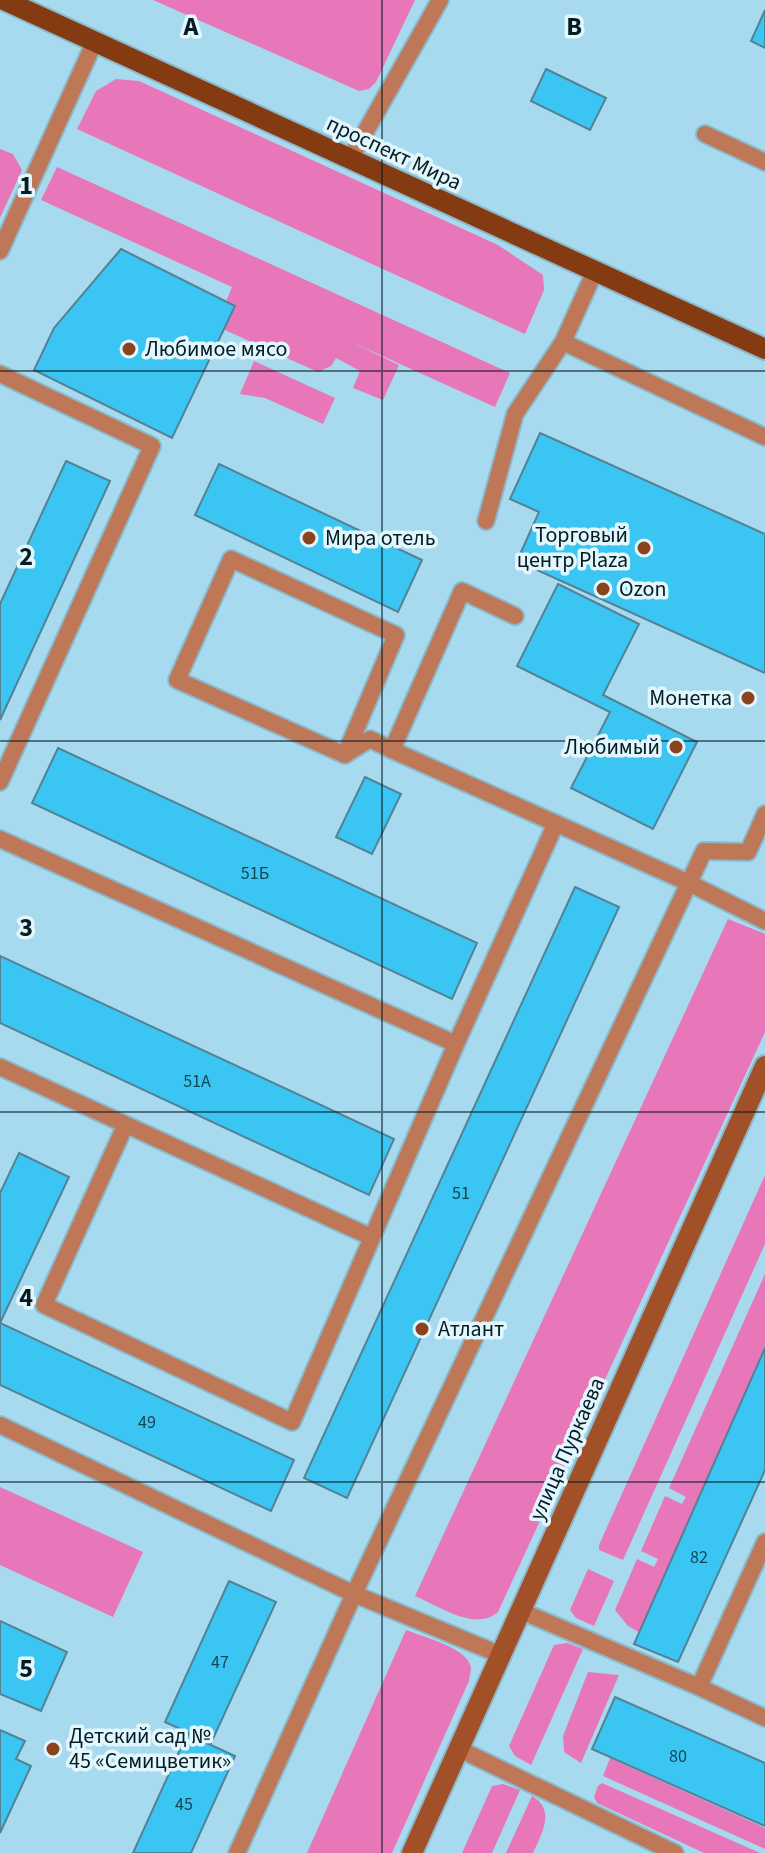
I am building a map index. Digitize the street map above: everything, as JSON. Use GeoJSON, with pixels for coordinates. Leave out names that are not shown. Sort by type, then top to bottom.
{"type":"FeatureCollection","features":[{"type":"Feature","properties":{"kind":"main road","name":"проспект Мира"},"geometry":{"type":"LineString","coordinates":[[4,0],[765,349]]}},
{"type":"Feature","properties":{"kind":"main road","name":"улица Пуркаева"},"geometry":{"type":"LineString","coordinates":[[412,1853],[765,1066]]}},
{"type":"Feature","properties":{"kind":"lane"},"geometry":{"type":"LineString","coordinates":[[350,159],[440,0]]}},
{"type":"Feature","properties":{"kind":"lane"},"geometry":{"type":"LineString","coordinates":[[0,251],[95,41]]}},
{"type":"Feature","properties":{"kind":"lane"},"geometry":{"type":"LineString","coordinates":[[705,134],[765,162]]}},
{"type":"Feature","properties":{"kind":"lane"},"geometry":{"type":"LineString","coordinates":[[486,521],[515,414],[563,342],[595,271]]}},
{"type":"Feature","properties":{"kind":"lane"},"geometry":{"type":"LineString","coordinates":[[563,342],[765,437]]}},
{"type":"Feature","properties":{"kind":"lane"},"geometry":{"type":"LineString","coordinates":[[0,374],[152,446],[0,782]]}},
{"type":"Feature","properties":{"kind":"lane"},"geometry":{"type":"LineString","coordinates":[[231,559],[396,635],[345,755],[177,680],[231,559]]}},
{"type":"Feature","properties":{"kind":"lane"},"geometry":{"type":"LineString","coordinates":[[392,750],[462,591],[515,616]]}},
{"type":"Feature","properties":{"kind":"lane"},"geometry":{"type":"LineString","coordinates":[[345,755],[370,739],[689,883],[765,921]]}},
{"type":"Feature","properties":{"kind":"lane"},"geometry":{"type":"LineString","coordinates":[[237,1853],[354,1594],[704,851],[748,852],[765,814]]}},
{"type":"Feature","properties":{"kind":"lane"},"geometry":{"type":"LineString","coordinates":[[125,1126],[44,1305],[292,1422],[556,823]]}},
{"type":"Feature","properties":{"kind":"lane"},"geometry":{"type":"LineString","coordinates":[[0,839],[456,1044]]}},
{"type":"Feature","properties":{"kind":"lane"},"geometry":{"type":"LineString","coordinates":[[0,1067],[371,1237]]}},
{"type":"Feature","properties":{"kind":"lane"},"geometry":{"type":"LineString","coordinates":[[0,1425],[354,1594],[501,1655]]}},
{"type":"Feature","properties":{"kind":"lane"},"geometry":{"type":"LineString","coordinates":[[699,1687],[765,1542]]}},
{"type":"Feature","properties":{"kind":"lane"},"geometry":{"type":"LineString","coordinates":[[521,1611],[765,1718]]}},
{"type":"Feature","properties":{"kind":"lane"},"geometry":{"type":"LineString","coordinates":[[459,1749],[675,1853]]}},
{"type":"Feature","properties":{"kind":"shaded area"},"geometry":{"type":"Polygon","coordinates":[[[153,0],[415,0],[376,82],[369,89],[359,91],[153,0]]]}},
{"type":"Feature","properties":{"kind":"shaded area"},"geometry":{"type":"Polygon","coordinates":[[[116,79],[139,81],[498,245],[543,275],[544,290],[525,334],[77,129],[96,91],[116,79]]]}},
{"type":"Feature","properties":{"kind":"shaded area"},"geometry":{"type":"Polygon","coordinates":[[[0,149],[13,154],[22,170],[0,218],[0,149]]]}},
{"type":"Feature","properties":{"kind":"shaded area"},"geometry":{"type":"Polygon","coordinates":[[[57,167],[510,373],[495,407],[347,340],[399,365],[383,400],[353,388],[360,371],[336,358],[331,366],[318,372],[216,326],[232,287],[41,200],[57,167]]]}},
{"type":"Feature","properties":{"kind":"shaded area"},"geometry":{"type":"Polygon","coordinates":[[[254,361],[335,398],[323,424],[265,398],[240,394],[254,361]]]}},
{"type":"Feature","properties":{"kind":"shaded area"},"geometry":{"type":"Polygon","coordinates":[[[728,919],[765,934],[765,1032],[498,1612],[479,1619],[457,1615],[415,1596],[728,919]]]}},
{"type":"Feature","properties":{"kind":"shaded area"},"geometry":{"type":"Polygon","coordinates":[[[765,1175],[765,1244],[623,1560],[599,1550],[599,1545],[765,1175]]]}},
{"type":"Feature","properties":{"kind":"shaded area"},"geometry":{"type":"Polygon","coordinates":[[[765,1274],[765,1347],[639,1632],[628,1626],[615,1610],[637,1559],[654,1567],[658,1559],[641,1551],[665,1496],[682,1504],[686,1497],[669,1488],[765,1274]]]}},
{"type":"Feature","properties":{"kind":"shaded area"},"geometry":{"type":"Polygon","coordinates":[[[0,1487],[143,1552],[113,1617],[0,1565],[0,1487]]]}},
{"type":"Feature","properties":{"kind":"shaded area"},"geometry":{"type":"Polygon","coordinates":[[[588,1569],[614,1581],[594,1626],[576,1618],[570,1610],[588,1569]]]}},
{"type":"Feature","properties":{"kind":"shaded area"},"geometry":{"type":"Polygon","coordinates":[[[406,1630],[444,1644],[462,1655],[471,1668],[469,1681],[392,1853],[307,1853],[406,1630]]]}},
{"type":"Feature","properties":{"kind":"shaded area"},"geometry":{"type":"Polygon","coordinates":[[[567,1643],[583,1649],[531,1765],[515,1756],[509,1746],[554,1645],[567,1643]]]}},
{"type":"Feature","properties":{"kind":"shaded area"},"geometry":{"type":"Polygon","coordinates":[[[588,1672],[619,1675],[581,1763],[564,1752],[563,1736],[588,1672]]]}},
{"type":"Feature","properties":{"kind":"shaded area"},"geometry":{"type":"Polygon","coordinates":[[[610,1758],[765,1828],[765,1849],[603,1776],[610,1758]]]}},
{"type":"Feature","properties":{"kind":"shaded area"},"geometry":{"type":"Polygon","coordinates":[[[602,1783],[760,1853],[704,1853],[597,1803],[594,1797],[602,1783]]]}},
{"type":"Feature","properties":{"kind":"shaded area"},"geometry":{"type":"Polygon","coordinates":[[[503,1784],[520,1790],[492,1853],[462,1853],[492,1786],[503,1784]]]}},
{"type":"Feature","properties":{"kind":"shaded area"},"geometry":{"type":"Polygon","coordinates":[[[532,1796],[544,1808],[545,1815],[537,1845],[533,1853],[506,1853],[532,1796]]]}},
{"type":"Feature","properties":{"kind":"building"},"geometry":{"type":"Polygon","coordinates":[[[765,10],[765,48],[751,41],[765,10]]]}},
{"type":"Feature","properties":{"kind":"building"},"geometry":{"type":"Polygon","coordinates":[[[546,69],[606,98],[590,130],[531,101],[546,69]]]}},
{"type":"Feature","properties":{"kind":"building","name":"Любимое мясо"},"geometry":{"type":"Polygon","coordinates":[[[121,249],[235,306],[172,438],[34,370],[54,328],[121,249]]]}},
{"type":"Feature","properties":{"kind":"building","name":"Торговый центр Plaza"},"geometry":{"type":"Polygon","coordinates":[[[540,433],[765,534],[765,673],[517,561],[539,512],[510,499],[540,433]]]}},
{"type":"Feature","properties":{"kind":"building"},"geometry":{"type":"Polygon","coordinates":[[[66,461],[110,481],[0,720],[0,604],[66,461]]]}},
{"type":"Feature","properties":{"kind":"building","name":"Мира отель"},"geometry":{"type":"Polygon","coordinates":[[[219,464],[422,560],[398,612],[195,515],[219,464]]]}},
{"type":"Feature","properties":{"kind":"building"},"geometry":{"type":"Polygon","coordinates":[[[558,584],[639,624],[603,695],[697,742],[653,829],[571,788],[610,712],[517,666],[558,584]]]}},
{"type":"Feature","properties":{"kind":"building"},"geometry":{"type":"Polygon","coordinates":[[[58,748],[477,943],[452,999],[32,803],[58,748]]]}},
{"type":"Feature","properties":{"kind":"building"},"geometry":{"type":"Polygon","coordinates":[[[365,777],[401,794],[372,854],[336,837],[365,777]]]}},
{"type":"Feature","properties":{"kind":"building"},"geometry":{"type":"Polygon","coordinates":[[[575,887],[619,907],[347,1498],[304,1478],[575,887]]]}},
{"type":"Feature","properties":{"kind":"building"},"geometry":{"type":"Polygon","coordinates":[[[0,956],[394,1139],[369,1195],[0,1023],[0,956]]]}},
{"type":"Feature","properties":{"kind":"building"},"geometry":{"type":"Polygon","coordinates":[[[19,1153],[69,1177],[0,1323],[0,1193],[19,1153]]]}},
{"type":"Feature","properties":{"kind":"building"},"geometry":{"type":"Polygon","coordinates":[[[0,1323],[294,1460],[271,1511],[0,1385],[0,1323]]]}},
{"type":"Feature","properties":{"kind":"building"},"geometry":{"type":"Polygon","coordinates":[[[765,1348],[765,1470],[678,1662],[634,1644],[765,1348]]]}},
{"type":"Feature","properties":{"kind":"building"},"geometry":{"type":"Polygon","coordinates":[[[229,1581],[276,1602],[211,1743],[165,1722],[229,1581]]]}},
{"type":"Feature","properties":{"kind":"building"},"geometry":{"type":"Polygon","coordinates":[[[0,1621],[67,1652],[41,1711],[0,1694],[0,1621]]]}},
{"type":"Feature","properties":{"kind":"building"},"geometry":{"type":"Polygon","coordinates":[[[615,1697],[765,1763],[765,1826],[592,1749],[615,1697]]]}},
{"type":"Feature","properties":{"kind":"building"},"geometry":{"type":"Polygon","coordinates":[[[0,1730],[25,1741],[16,1759],[31,1766],[0,1833],[0,1730]]]}},
{"type":"Feature","properties":{"kind":"building"},"geometry":{"type":"Polygon","coordinates":[[[187,1734],[235,1756],[191,1853],[133,1853],[187,1734]]]}},
{"type":"Feature","properties":{"kind":"place","name":"Любимое мясо"},"geometry":{"type":"Point","coordinates":[129,349]}},
{"type":"Feature","properties":{"kind":"place","name":"Мира отель"},"geometry":{"type":"Point","coordinates":[309,538]}},
{"type":"Feature","properties":{"kind":"place","name":"Торговый центр Plaza"},"geometry":{"type":"Point","coordinates":[644,548]}},
{"type":"Feature","properties":{"kind":"place","name":"Ozon"},"geometry":{"type":"Point","coordinates":[603,589]}},
{"type":"Feature","properties":{"kind":"place","name":"Монетка"},"geometry":{"type":"Point","coordinates":[748,698]}},
{"type":"Feature","properties":{"kind":"place","name":"Любимый"},"geometry":{"type":"Point","coordinates":[676,747]}},
{"type":"Feature","properties":{"kind":"place","name":"Атлант"},"geometry":{"type":"Point","coordinates":[422,1329]}},
{"type":"Feature","properties":{"kind":"place","name":"Детский сад № 45 «Семицветик»"},"geometry":{"type":"Point","coordinates":[53,1749]}}]}
